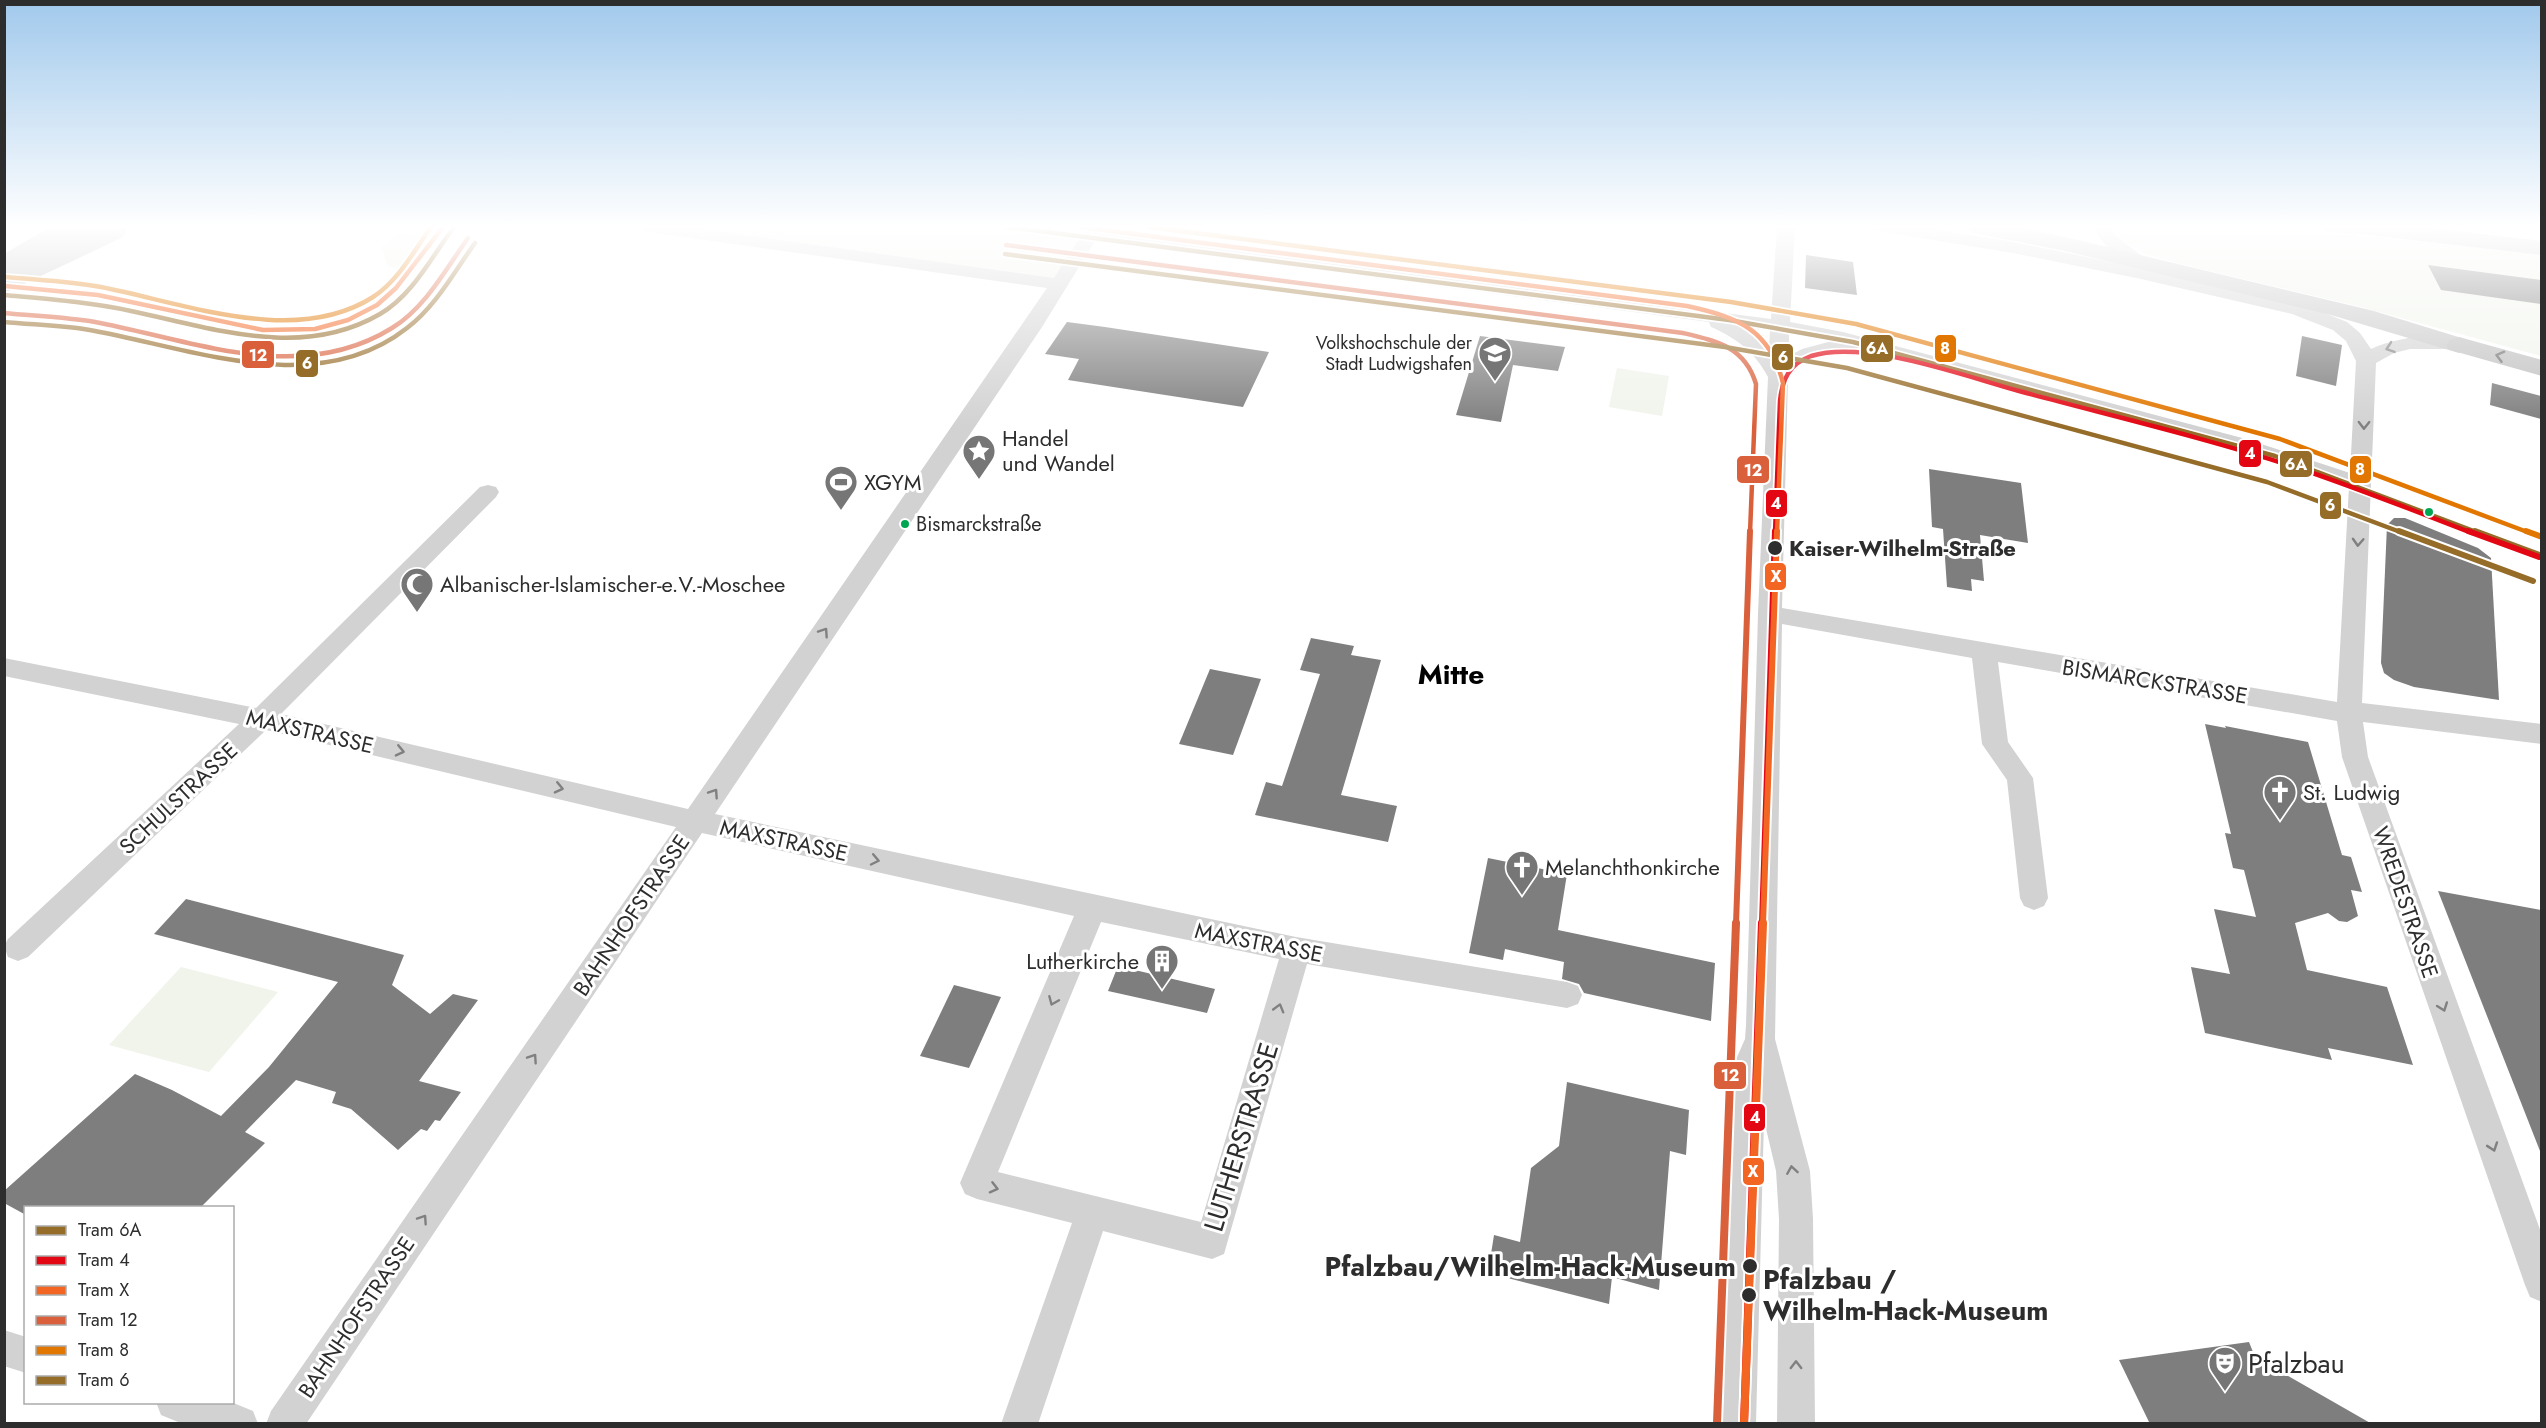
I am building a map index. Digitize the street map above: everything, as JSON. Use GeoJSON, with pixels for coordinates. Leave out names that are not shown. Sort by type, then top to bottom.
{"type":"FeatureCollection","features":[{"type":"Feature","properties":{"kind":"highway"},"geometry":{"type":"LineString","coordinates":[[2459,345],[2541,368]]}},
{"type":"Feature","properties":{"kind":"main road"},"geometry":{"type":"LineString","coordinates":[[2258,294],[2315,309],[2426,333],[2459,345]]}},
{"type":"Feature","properties":{"kind":"street","name":"BAHNHOFSTRASSE"},"geometry":{"type":"LineString","coordinates":[[284,1424],[1032,327],[1052,294]]}},
{"type":"Feature","properties":{"kind":"street"},"geometry":{"type":"LineString","coordinates":[[1544,294],[1780,326],[1836,336],[2239,444],[2361,484]]}},
{"type":"Feature","properties":{"kind":"street"},"geometry":{"type":"LineString","coordinates":[[1782,294],[1770,614],[1760,1040],[1793,1170],[1796,1219],[1797,1424]]}},
{"type":"Feature","properties":{"kind":"street","name":"WREDESTRASSE"},"geometry":{"type":"LineString","coordinates":[[2242,294],[2315,309],[2353,334],[2366,361],[2355,757],[2531,1227],[2541,1285]]}},
{"type":"Feature","properties":{"kind":"street"},"geometry":{"type":"LineString","coordinates":[[1680,312],[1725,326],[1749,340],[1769,359],[1778,377]]}},
{"type":"Feature","properties":{"kind":"street"},"geometry":{"type":"LineString","coordinates":[[2366,361],[2395,346],[2440,343],[2459,345]]}},
{"type":"Feature","properties":{"kind":"street"},"geometry":{"type":"LineString","coordinates":[[1778,377],[1791,362],[1821,348],[1852,345],[1881,347]]}},
{"type":"Feature","properties":{"kind":"street","name":"SCHULSTRASSE"},"geometry":{"type":"LineString","coordinates":[[18,948],[261,719],[488,492]]}},
{"type":"Feature","properties":{"kind":"street","name":"BISMARCKSTRASSE"},"geometry":{"type":"LineString","coordinates":[[1770,614],[2328,711],[2356,712],[2541,734]]}},
{"type":"Feature","properties":{"kind":"street"},"geometry":{"type":"LineString","coordinates":[[1984,652],[1995,744],[2020,778],[2034,898]]}},
{"type":"Feature","properties":{"kind":"street","name":"MAXSTRASSE"},"geometry":{"type":"LineString","coordinates":[[4,667],[261,719],[695,821],[1092,908],[1296,950],[1567,995]]}},
{"type":"Feature","properties":{"kind":"street","name":"LUTHERSTRASSE"},"geometry":{"type":"LineString","coordinates":[[1092,908],[977,1183],[1212,1242],[1296,950]]}},
{"type":"Feature","properties":{"kind":"street"},"geometry":{"type":"LineString","coordinates":[[1737,1424],[1750,1064],[1760,1040]]}},
{"type":"Feature","properties":{"kind":"street"},"geometry":{"type":"LineString","coordinates":[[1019,1424],[1093,1212]]}},
{"type":"Feature","properties":{"kind":"street"},"geometry":{"type":"LineString","coordinates":[[4,1348],[24,1354]]}},
{"type":"Feature","properties":{"kind":"street"},"geometry":{"type":"LineString","coordinates":[[180,1404],[240,1424]]}},
{"type":"Feature","properties":{"kind":"shaded area"},"geometry":{"type":"Polygon","coordinates":[[[2305,294],[2541,294],[2541,356],[2305,294]]]}},
{"type":"Feature","properties":{"kind":"shaded area"},"geometry":{"type":"Polygon","coordinates":[[[1617,368],[1669,376],[1662,416],[1609,407],[1617,368]]]}},
{"type":"Feature","properties":{"kind":"shaded area"},"geometry":{"type":"Polygon","coordinates":[[[181,967],[278,992],[209,1072],[109,1045],[181,967]]]}},
{"type":"Feature","properties":{"kind":"building"},"geometry":{"type":"Polygon","coordinates":[[[2467,294],[2541,294],[2541,304],[2467,294]]]}},
{"type":"Feature","properties":{"kind":"building"},"geometry":{"type":"Polygon","coordinates":[[[1067,322],[1269,352],[1243,407],[1068,380],[1079,359],[1045,354],[1067,322]]]}},
{"type":"Feature","properties":{"kind":"building","name":"Volkshochschule der Stadt Ludwigshafen"},"geometry":{"type":"Polygon","coordinates":[[[1480,336],[1565,347],[1558,371],[1513,365],[1501,422],[1456,415],[1480,336]]]}},
{"type":"Feature","properties":{"kind":"building"},"geometry":{"type":"Polygon","coordinates":[[[2302,336],[2342,345],[2336,386],[2296,376],[2302,336]]]}},
{"type":"Feature","properties":{"kind":"building"},"geometry":{"type":"Polygon","coordinates":[[[2492,383],[2541,396],[2541,419],[2490,405],[2492,383]]]}},
{"type":"Feature","properties":{"kind":"building"},"geometry":{"type":"Polygon","coordinates":[[[1929,469],[2021,483],[2028,543],[1980,535],[1984,581],[1971,579],[1972,591],[1947,587],[1943,529],[1932,527],[1929,469]]]}},
{"type":"Feature","properties":{"kind":"building"},"geometry":{"type":"Polygon","coordinates":[[[2394,518],[2405,518],[2478,548],[2491,558],[2499,700],[2414,687],[2394,680],[2384,673],[2381,663],[2387,525],[2394,518]]]}},
{"type":"Feature","properties":{"kind":"building"},"geometry":{"type":"Polygon","coordinates":[[[1311,638],[1354,646],[1351,655],[1381,660],[1341,795],[1397,806],[1388,842],[1255,815],[1266,782],[1282,786],[1320,674],[1300,670],[1311,638]]]}},
{"type":"Feature","properties":{"kind":"building"},"geometry":{"type":"Polygon","coordinates":[[[1210,669],[1261,679],[1233,755],[1179,744],[1210,669]]]}},
{"type":"Feature","properties":{"kind":"building"},"geometry":{"type":"Polygon","coordinates":[[[2205,724],[2308,742],[2342,855],[2351,857],[2362,892],[2351,890],[2358,916],[2347,922],[2339,921],[2328,913],[2295,923],[2307,970],[2387,987],[2413,1065],[2328,1048],[2332,1060],[2205,1033],[2191,967],[2230,974],[2214,909],[2256,917],[2244,870],[2233,868],[2225,833],[2231,834],[2205,724]]]}},
{"type":"Feature","properties":{"kind":"building"},"geometry":{"type":"Polygon","coordinates":[[[1488,858],[1567,874],[1558,930],[1715,963],[1711,1021],[1584,993],[1579,984],[1562,979],[1564,962],[1505,949],[1503,960],[1469,953],[1488,858]]]}},
{"type":"Feature","properties":{"kind":"building"},"geometry":{"type":"Polygon","coordinates":[[[2438,891],[2541,910],[2541,1151],[2540,1151],[2438,891]]]}},
{"type":"Feature","properties":{"kind":"building"},"geometry":{"type":"Polygon","coordinates":[[[186,899],[404,955],[392,985],[430,1014],[453,994],[478,1000],[419,1081],[461,1092],[440,1121],[435,1120],[427,1131],[421,1129],[398,1150],[351,1109],[332,1103],[336,1092],[296,1080],[245,1132],[265,1143],[202,1206],[24,1206],[24,1214],[4,1203],[4,1191],[135,1074],[172,1090],[221,1116],[269,1067],[338,982],[154,934],[186,899]]]}},
{"type":"Feature","properties":{"kind":"building","name":"Lutherkirche"},"geometry":{"type":"Polygon","coordinates":[[[1118,966],[1215,989],[1207,1013],[1108,991],[1118,966]]]}},
{"type":"Feature","properties":{"kind":"building"},"geometry":{"type":"Polygon","coordinates":[[[954,985],[1001,997],[969,1068],[920,1056],[954,985]]]}},
{"type":"Feature","properties":{"kind":"building"},"geometry":{"type":"Polygon","coordinates":[[[1567,1082],[1689,1110],[1686,1155],[1670,1151],[1659,1290],[1612,1277],[1609,1304],[1488,1273],[1494,1235],[1520,1242],[1531,1168],[1559,1146],[1567,1082]]]}},
{"type":"Feature","properties":{"kind":"building","name":"Pfalzbau"},"geometry":{"type":"Polygon","coordinates":[[[2249,1342],[2255,1357],[2372,1424],[2150,1424],[2119,1360],[2249,1342]]]}},
{"type":"Feature","properties":{"kind":"tram line","name":"X"},"geometry":{"type":"LineString","coordinates":[[84,294],[263,330],[315,329],[348,320],[377,305],[390,294]]}},
{"type":"Feature","properties":{"kind":"tram line","name":"8"},"geometry":{"type":"LineString","coordinates":[[130,294],[203,310],[277,320],[312,319],[344,312],[377,294]]}},
{"type":"Feature","properties":{"kind":"tram line","name":"6A"},"geometry":{"type":"LineString","coordinates":[[4,295],[96,304],[204,328],[275,338],[311,337],[346,330],[380,314],[404,294]]}},
{"type":"Feature","properties":{"kind":"tram line","name":"12"},"geometry":{"type":"LineString","coordinates":[[4,313],[95,322],[207,347],[245,354],[284,357],[321,355],[357,346],[392,328],[404,319],[428,294]]}},
{"type":"Feature","properties":{"kind":"tram line","name":"6"},"geometry":{"type":"LineString","coordinates":[[4,322],[95,331],[209,357],[247,363],[285,365],[323,362],[360,353],[408,328],[439,294]]}},
{"type":"Feature","properties":{"kind":"tram line","name":"6"},"geometry":{"type":"LineString","coordinates":[[1312,294],[1725,347],[1847,368],[2267,482],[2533,581]]}},
{"type":"Feature","properties":{"kind":"tram line","name":"12"},"geometry":{"type":"LineString","coordinates":[[1380,294],[1683,333],[1718,343],[1738,354],[1746,362],[1756,384],[1717,1423]]}},
{"type":"Feature","properties":{"kind":"tram line","name":"6A"},"geometry":{"type":"LineString","coordinates":[[1525,294],[1729,320],[1853,342],[2275,456],[2542,556]]}},
{"type":"Feature","properties":{"kind":"tram line","name":"X"},"geometry":{"type":"LineString","coordinates":[[1592,294],[1687,306],[1736,321],[1750,328],[1772,350],[1779,365],[1783,383],[1744,1424]]}},
{"type":"Feature","properties":{"kind":"tram line","name":"8"},"geometry":{"type":"LineString","coordinates":[[1666,294],[1731,302],[1856,324],[2280,439],[2542,537]]}},
{"type":"Feature","properties":{"kind":"tram line","name":"4"},"geometry":{"type":"LineString","coordinates":[[1744,1424],[1780,401],[1786,374],[1796,363],[1826,353],[1844,352],[1879,355],[1908,361],[2242,451],[2300,469],[2539,557]]}},
{"type":"Feature","properties":{"kind":"place","name":"Volkshochschule der Stadt Ludwigshafen"},"geometry":{"type":"Point","coordinates":[1495,382]}},
{"type":"Feature","properties":{"kind":"place","name":"Handel und Wandel"},"geometry":{"type":"Point","coordinates":[979,480]}},
{"type":"Feature","properties":{"kind":"place","name":"XGYM"},"geometry":{"type":"Point","coordinates":[841,511]}},
{"type":"Feature","properties":{"kind":"place","name":"Bismarckstraße"},"geometry":{"type":"Point","coordinates":[905,524]}},
{"type":"Feature","properties":{"kind":"place","name":"Kaiser-Wilhelm-Straße"},"geometry":{"type":"Point","coordinates":[1775,548]}},
{"type":"Feature","properties":{"kind":"place","name":"Albanischer-Islamischer-e.V.-Moschee"},"geometry":{"type":"Point","coordinates":[417,613]}},
{"type":"Feature","properties":{"kind":"place","name":"St. Ludwig"},"geometry":{"type":"Point","coordinates":[2280,821]}},
{"type":"Feature","properties":{"kind":"place","name":"Melanchthonkirche"},"geometry":{"type":"Point","coordinates":[1522,896]}},
{"type":"Feature","properties":{"kind":"place","name":"Lutherkirche"},"geometry":{"type":"Point","coordinates":[1162,990]}},
{"type":"Feature","properties":{"kind":"place","name":"Pfalzbau/Wilhelm-Hack-Museum"},"geometry":{"type":"Point","coordinates":[1750,1266]}},
{"type":"Feature","properties":{"kind":"place","name":"Pfalzbau / Wilhelm-Hack-Museum"},"geometry":{"type":"Point","coordinates":[1749,1295]}},
{"type":"Feature","properties":{"kind":"place","name":"Pfalzbau"},"geometry":{"type":"Point","coordinates":[2225,1392]}},
{"type":"Feature","properties":{"kind":"district","name":"Mitte"},"geometry":{"type":"Point","coordinates":[1451,674]}}]}
